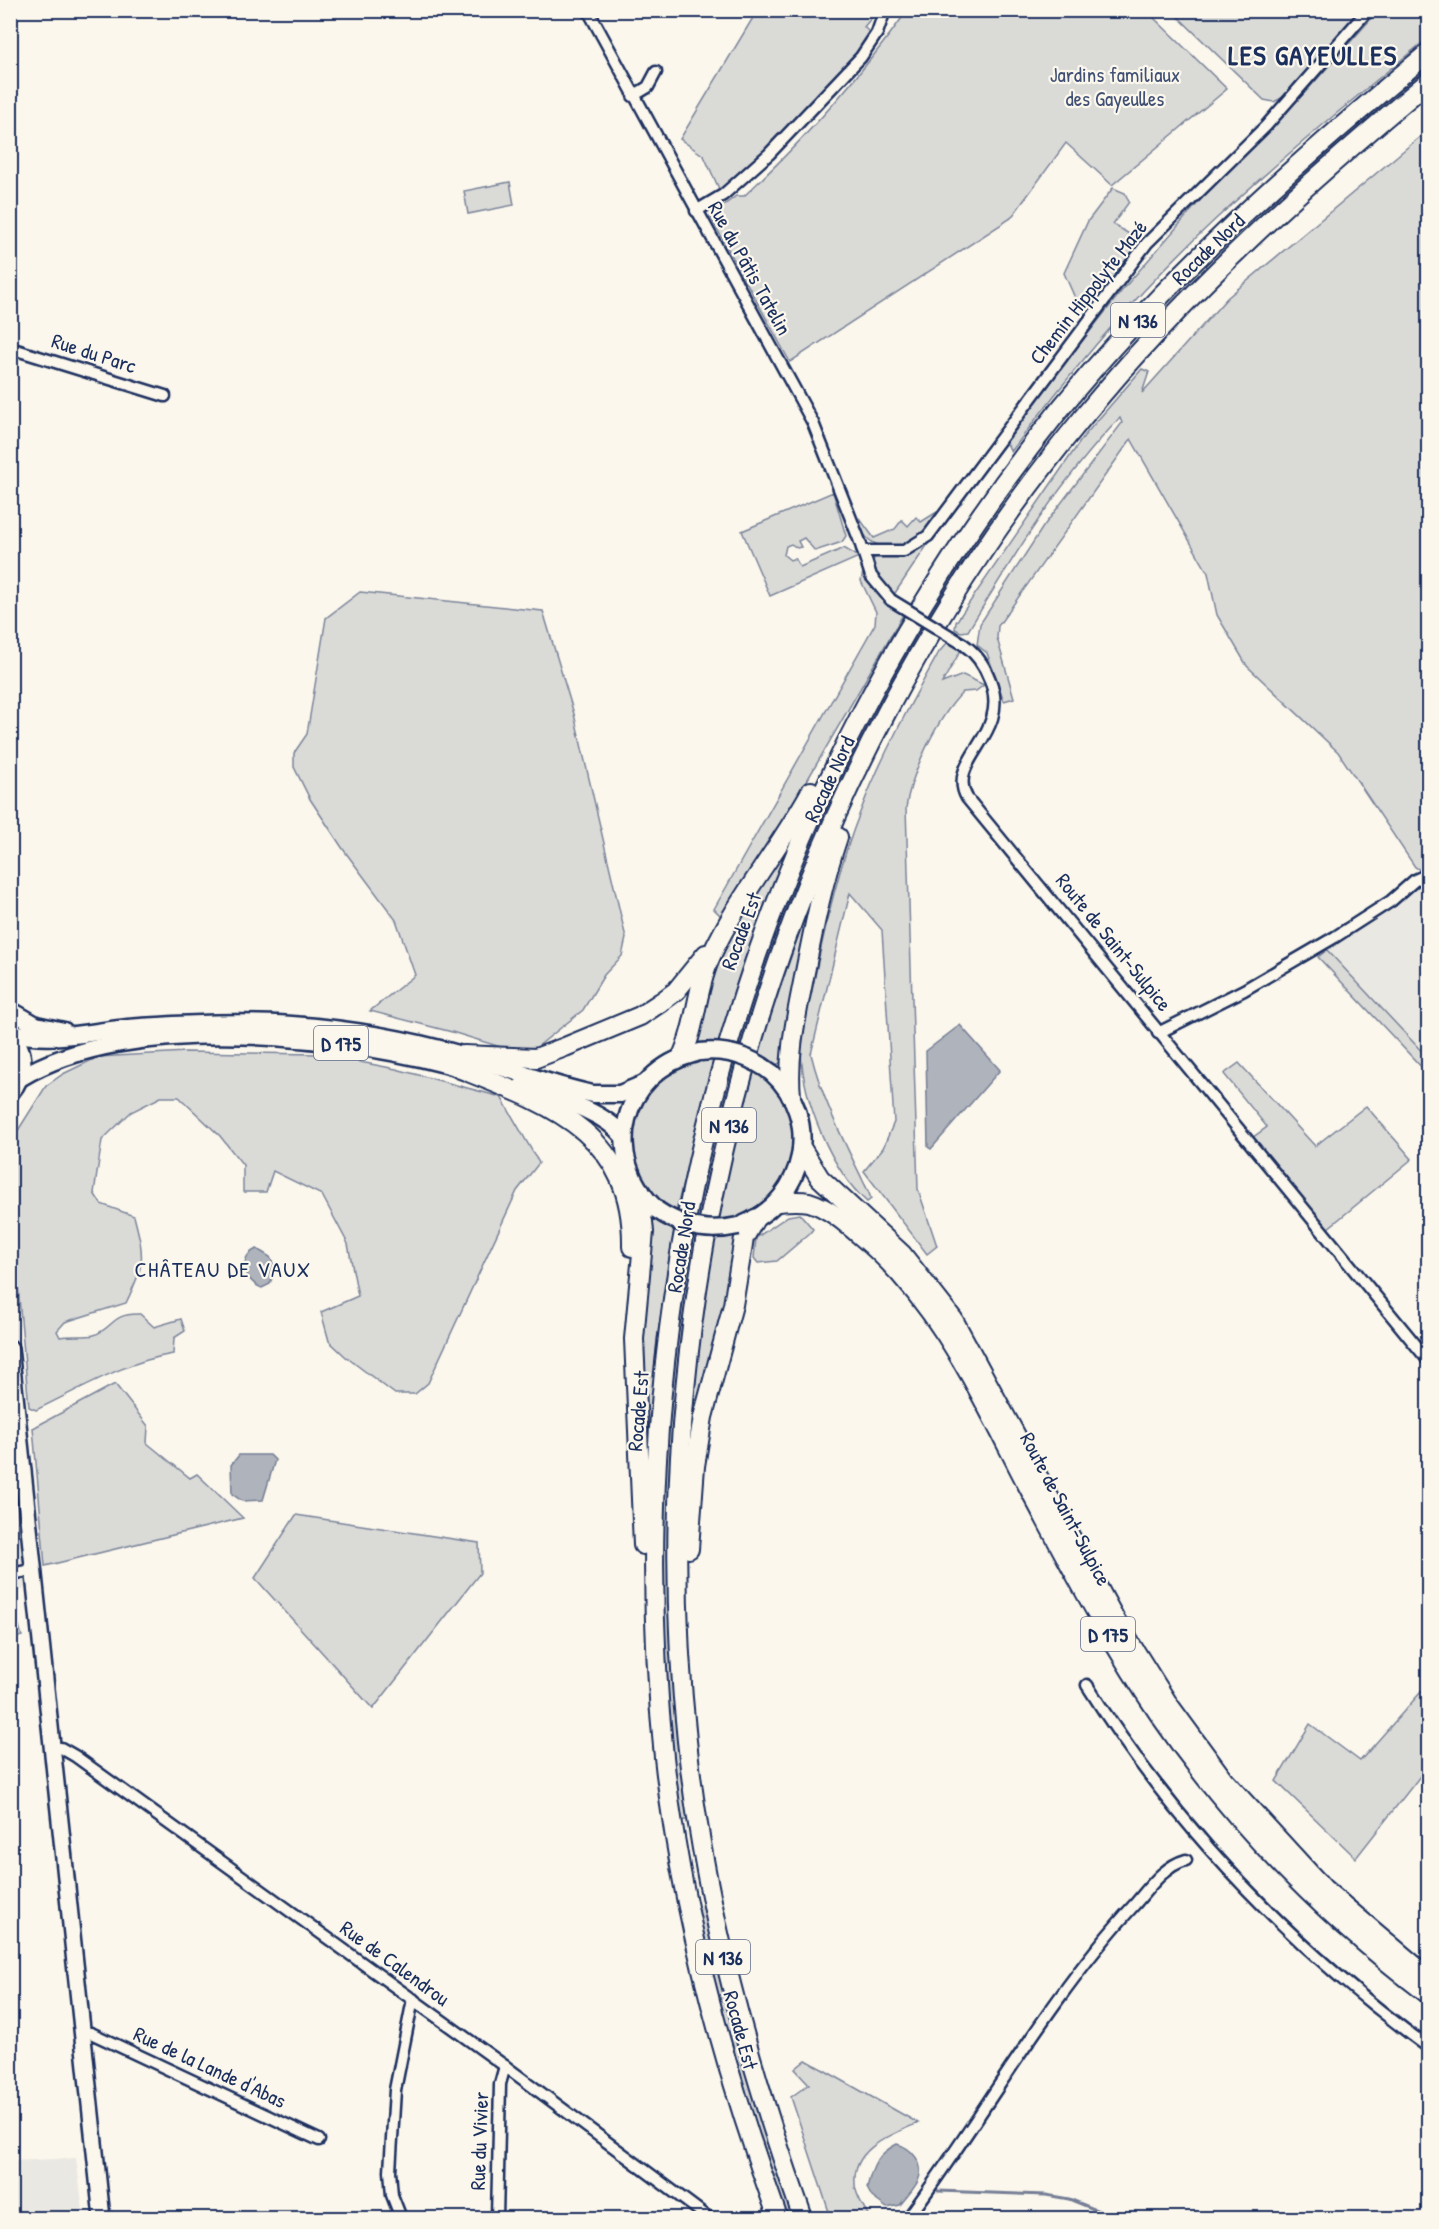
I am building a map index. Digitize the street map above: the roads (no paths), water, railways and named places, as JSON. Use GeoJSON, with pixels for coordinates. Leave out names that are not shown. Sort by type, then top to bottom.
{"type":"FeatureCollection","features":[{"type":"Feature","properties":{"kind":"highway","name":"Rocade Nord"},"geometry":{"type":"LineString","coordinates":[[904,635],[987,505],[1062,407],[1140,317],[1199,256],[1273,187],[1428,53]]}},
{"type":"Feature","properties":{"kind":"highway","name":"Rocade Nord"},"geometry":{"type":"LineString","coordinates":[[682,1686],[678,1536],[685,1387],[707,1221],[752,1036],[779,956],[822,848],[872,741],[947,607],[1006,517],[1081,419],[1131,360],[1248,241],[1311,182],[1428,82]]}},
{"type":"Feature","properties":{"kind":"highway"},"geometry":{"type":"LineString","coordinates":[[791,1096],[791,1050],[831,855],[866,770],[947,607]]}},
{"type":"Feature","properties":{"kind":"highway"},"geometry":{"type":"LineString","coordinates":[[461,1062],[536,1058],[640,1016],[676,991],[722,934],[802,807],[861,701],[904,635]]}},
{"type":"Feature","properties":{"kind":"highway","name":"Rocade Est"},"geometry":{"type":"LineString","coordinates":[[778,2218],[730,2076],[701,1966],[675,1832],[658,1687],[654,1568],[658,1431],[672,1300],[702,1140],[732,1029],[784,880],[843,749],[904,635]]}},
{"type":"Feature","properties":{"kind":"highway"},"geometry":{"type":"LineString","coordinates":[[691,1054],[688,1039],[700,985],[722,934]]}},
{"type":"Feature","properties":{"kind":"highway"},"geometry":{"type":"LineString","coordinates":[[461,1062],[570,1118],[592,1136],[613,1164],[625,1190],[632,1226],[630,1315],[634,1339],[648,1635],[658,1687]]}},
{"type":"Feature","properties":{"kind":"highway","name":"Route de Saint-Sulpice"},"geometry":{"type":"LineString","coordinates":[[802,1149],[820,1178],[902,1254],[953,1319],[1115,1619],[1169,1705],[1224,1780],[1324,1889],[1428,1977]]}},
{"type":"Feature","properties":{"kind":"highway"},"geometry":{"type":"LineString","coordinates":[[634,1339],[644,1232],[640,1191]]}},
{"type":"Feature","properties":{"kind":"highway","name":"Route de Saint-Sulpice"},"geometry":{"type":"LineString","coordinates":[[778,1202],[807,1202],[824,1209],[874,1246],[910,1284],[957,1351],[1104,1627],[1159,1715],[1234,1813],[1317,1901],[1358,1939],[1428,1994]]}},
{"type":"Feature","properties":{"kind":"highway"},"geometry":{"type":"LineString","coordinates":[[682,1686],[692,1496],[697,1451],[708,1398],[735,1295],[746,1223]]}},
{"type":"Feature","properties":{"kind":"highway","name":"Rocade Est"},"geometry":{"type":"LineString","coordinates":[[682,1686],[699,1833],[723,1957],[753,2072],[802,2218]]}},
{"type":"Feature","properties":{"kind":"main road"},"geometry":{"type":"LineString","coordinates":[[10,1010],[36,1025],[62,1030],[70,1035]]}},
{"type":"Feature","properties":{"kind":"main road","name":"D 175"},"geometry":{"type":"LineString","coordinates":[[10,1033],[44,1039],[176,1024],[237,1022],[291,1025],[404,1039],[600,1118],[624,1137]]}},
{"type":"Feature","properties":{"kind":"main road"},"geometry":{"type":"LineString","coordinates":[[10,1033],[21,1048],[23,1058],[13,1089]]}},
{"type":"Feature","properties":{"kind":"main road","name":"D 175"},"geometry":{"type":"LineString","coordinates":[[13,1089],[54,1059],[79,1051],[128,1042],[236,1036],[339,1042],[461,1062],[593,1095],[620,1094],[644,1084]]}},
{"type":"Feature","properties":{"kind":"main road"},"geometry":{"type":"LineString","coordinates":[[719,1051],[739,1054],[756,1062],[772,1073],[791,1096],[801,1122],[802,1149],[792,1183],[778,1202],[746,1223],[717,1229],[696,1228],[675,1221],[657,1210],[640,1191],[628,1167],[624,1137],[630,1109],[644,1084],[660,1069],[691,1054],[719,1051]]}},
{"type":"Feature","properties":{"kind":"main road"},"geometry":{"type":"LineString","coordinates":[[10,1348],[102,2218]]}},
{"type":"Feature","properties":{"kind":"street","name":"Rue du Pâtis Tatelin"},"geometry":{"type":"LineString","coordinates":[[588,10],[813,423],[863,550]]}},
{"type":"Feature","properties":{"kind":"street"},"geometry":{"type":"LineString","coordinates":[[696,211],[723,195],[769,154],[861,57],[877,33],[885,10]]}},
{"type":"Feature","properties":{"kind":"street","name":"Chemin Hippolyte Mazé"},"geometry":{"type":"LineString","coordinates":[[863,550],[904,551],[928,536],[1147,243],[1266,126],[1368,10]]}},
{"type":"Feature","properties":{"kind":"street"},"geometry":{"type":"LineString","coordinates":[[633,96],[648,87],[656,72]]}},
{"type":"Feature","properties":{"kind":"street","name":"Rue du Parc"},"geometry":{"type":"LineString","coordinates":[[10,348],[165,396]]}},
{"type":"Feature","properties":{"kind":"street","name":"Route de Saint-Sulpice"},"geometry":{"type":"LineString","coordinates":[[863,550],[871,576],[891,600],[974,651],[983,664],[996,703],[988,732],[962,775],[962,790],[1158,1033],[1428,1360]]}},
{"type":"Feature","properties":{"kind":"street"},"geometry":{"type":"LineString","coordinates":[[1158,1033],[1244,990],[1335,937],[1390,901],[1415,880],[1428,874]]}},
{"type":"Feature","properties":{"kind":"street"},"geometry":{"type":"LineString","coordinates":[[10,1574],[33,1570]]}},
{"type":"Feature","properties":{"kind":"street"},"geometry":{"type":"LineString","coordinates":[[1087,1685],[1143,1766],[1241,1884],[1306,1948],[1384,2014],[1428,2047]]}},
{"type":"Feature","properties":{"kind":"street","name":"Rue de Calendrou"},"geometry":{"type":"LineString","coordinates":[[53,1749],[61,1748],[75,1756],[505,2066],[709,2218]]}},
{"type":"Feature","properties":{"kind":"street"},"geometry":{"type":"LineString","coordinates":[[908,2218],[1025,2043],[1072,1979],[1159,1878],[1176,1863],[1186,1860]]}},
{"type":"Feature","properties":{"kind":"street"},"geometry":{"type":"LineString","coordinates":[[401,2218],[392,2195],[390,2171],[395,2090],[413,1999]]}},
{"type":"Feature","properties":{"kind":"street","name":"Rue de la Lande d'Abas"},"geometry":{"type":"LineString","coordinates":[[83,2034],[91,2033],[319,2140]]}},
{"type":"Feature","properties":{"kind":"street","name":"Rue du Vivier"},"geometry":{"type":"LineString","coordinates":[[497,2218],[500,2084],[505,2066]]}},
{"type":"Feature","properties":{"kind":"waterway"},"geometry":{"type":"LineString","coordinates":[[938,2191],[1046,2195],[1069,2199],[1116,2218]]}},
{"type":"Feature","properties":{"kind":"district","name":"LES GAYEULLES"},"geometry":{"type":"Point","coordinates":[1313,55]}},
{"type":"Feature","properties":{"kind":"district","name":"CHÂTEAU DE VAUX"},"geometry":{"type":"Point","coordinates":[223,1269]}},
{"type":"Feature","properties":{"kind":"park label","name":"Jardins familiaux des Gayeulles"},"geometry":{"type":"Point","coordinates":[1115,86]}}]}
